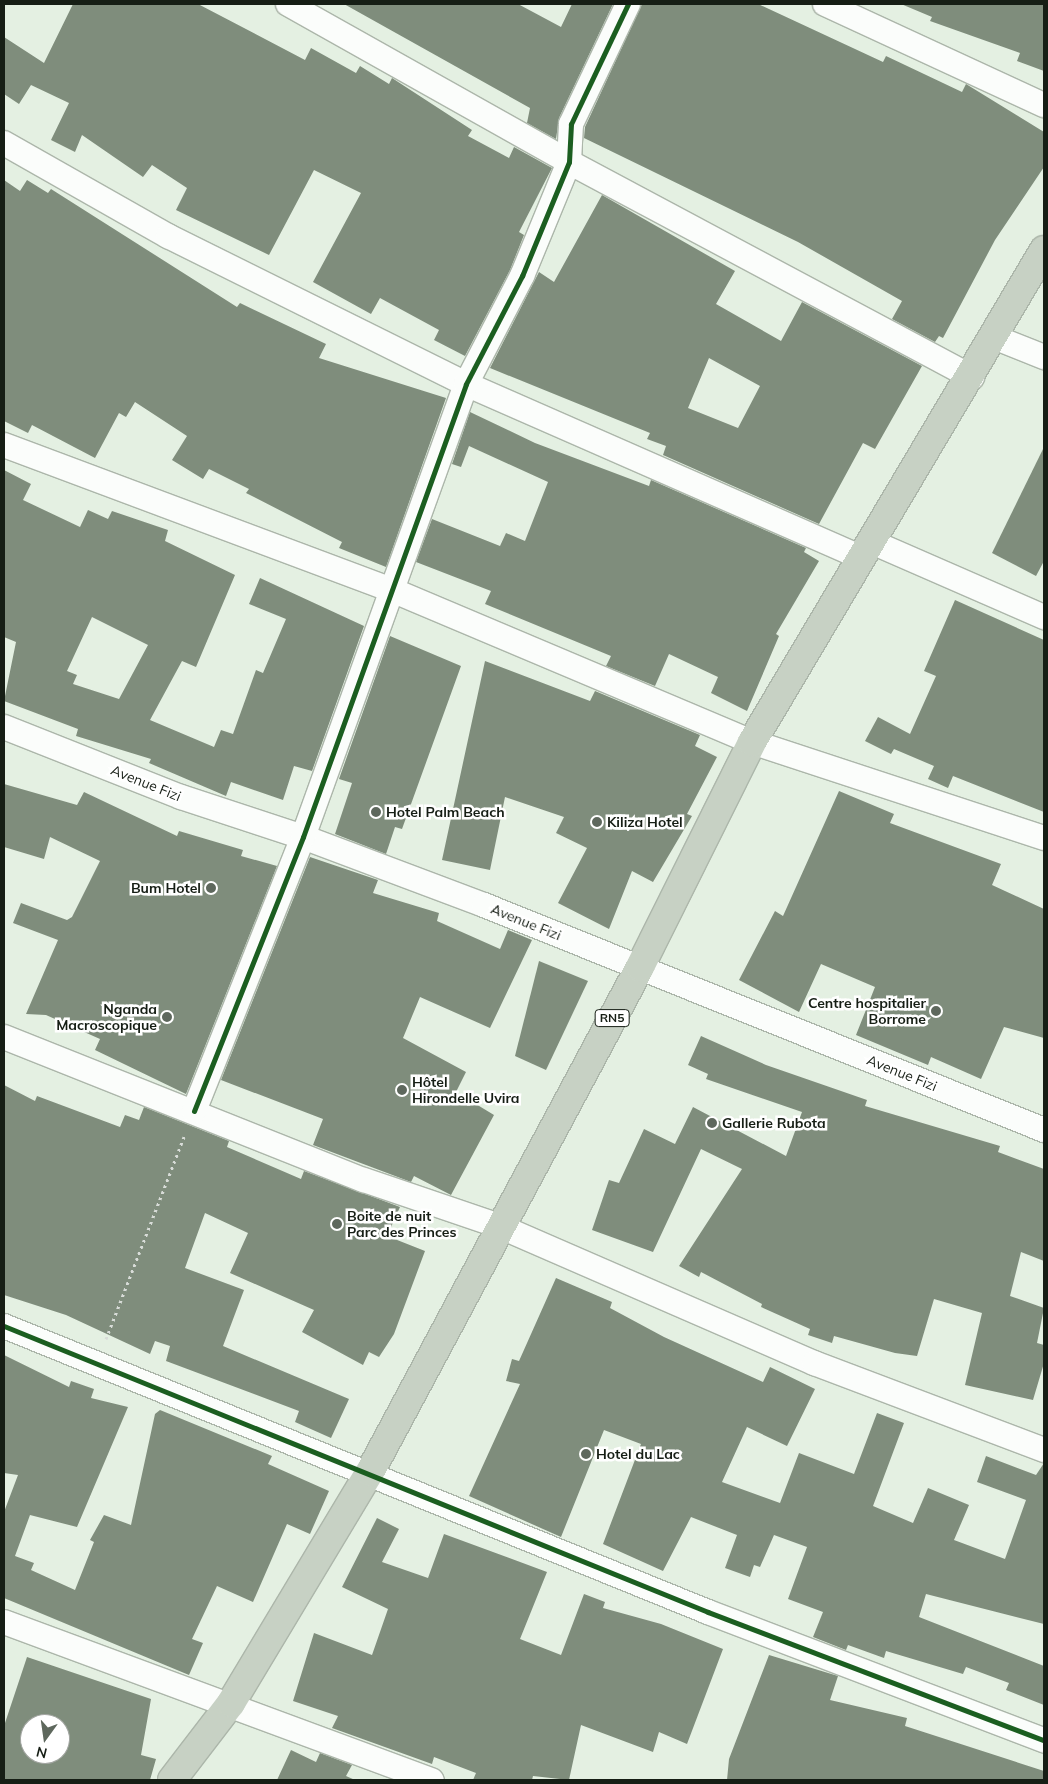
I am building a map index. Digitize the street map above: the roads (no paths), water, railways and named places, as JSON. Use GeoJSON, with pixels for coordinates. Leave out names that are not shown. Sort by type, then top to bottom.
{"type":"FeatureCollection","features":[{"type":"Feature","properties":{"kind":"highway","name":"RN5"},"geometry":{"type":"LineString","coordinates":[[172,1780],[231,1703],[370,1472],[499,1226],[640,967],[752,742],[972,377],[1044,250]]}},
{"type":"Feature","properties":{"kind":"street"},"geometry":{"type":"LineString","coordinates":[[288,4],[569,162],[972,377]]}},
{"type":"Feature","properties":{"kind":"street"},"geometry":{"type":"LineString","coordinates":[[194,1111],[303,837],[466,384],[522,276],[569,162],[571,124],[628,4]]}},
{"type":"Feature","properties":{"kind":"street"},"geometry":{"type":"LineString","coordinates":[[824,4],[1044,105]]}},
{"type":"Feature","properties":{"kind":"street"},"geometry":{"type":"LineString","coordinates":[[4,144],[168,236],[466,384],[867,550],[1044,617]]}},
{"type":"Feature","properties":{"kind":"street"},"geometry":{"type":"LineString","coordinates":[[994,338],[1044,357]]}},
{"type":"Feature","properties":{"kind":"street"},"geometry":{"type":"LineString","coordinates":[[4,445],[392,590],[752,742],[1044,838]]}},
{"type":"Feature","properties":{"kind":"street","name":"Avenue Fizi"},"geometry":{"type":"LineString","coordinates":[[4,727],[181,797],[303,837],[640,967],[1044,1130]]}},
{"type":"Feature","properties":{"kind":"street"},"geometry":{"type":"LineString","coordinates":[[4,1037],[364,1180],[499,1226],[814,1363],[1044,1450]]}},
{"type":"Feature","properties":{"kind":"street"},"geometry":{"type":"LineString","coordinates":[[4,1326],[370,1472],[708,1612],[1044,1740]]}},
{"type":"Feature","properties":{"kind":"street"},"geometry":{"type":"LineString","coordinates":[[4,1622],[231,1703],[432,1780]]}},
{"type":"Feature","properties":{"kind":"place","name":"Hotel Palm Beach"},"geometry":{"type":"Point","coordinates":[376,812]}},
{"type":"Feature","properties":{"kind":"place","name":"Kiliza Hotel"},"geometry":{"type":"Point","coordinates":[597,822]}},
{"type":"Feature","properties":{"kind":"place","name":"Bum Hotel"},"geometry":{"type":"Point","coordinates":[211,888]}},
{"type":"Feature","properties":{"kind":"place","name":"Centre hospitalier Borrome"},"geometry":{"type":"Point","coordinates":[936,1011]}},
{"type":"Feature","properties":{"kind":"place","name":"Nganda Macroscopique"},"geometry":{"type":"Point","coordinates":[167,1017]}},
{"type":"Feature","properties":{"kind":"place","name":"Hôtel Hirondelle Uvira"},"geometry":{"type":"Point","coordinates":[402,1090]}},
{"type":"Feature","properties":{"kind":"place","name":"Gallerie Rubota"},"geometry":{"type":"Point","coordinates":[712,1123]}},
{"type":"Feature","properties":{"kind":"place","name":"Boite de nuit Parc des Princes"},"geometry":{"type":"Point","coordinates":[337,1224]}},
{"type":"Feature","properties":{"kind":"place","name":"Hotel du Lac"},"geometry":{"type":"Point","coordinates":[586,1454]}}]}
